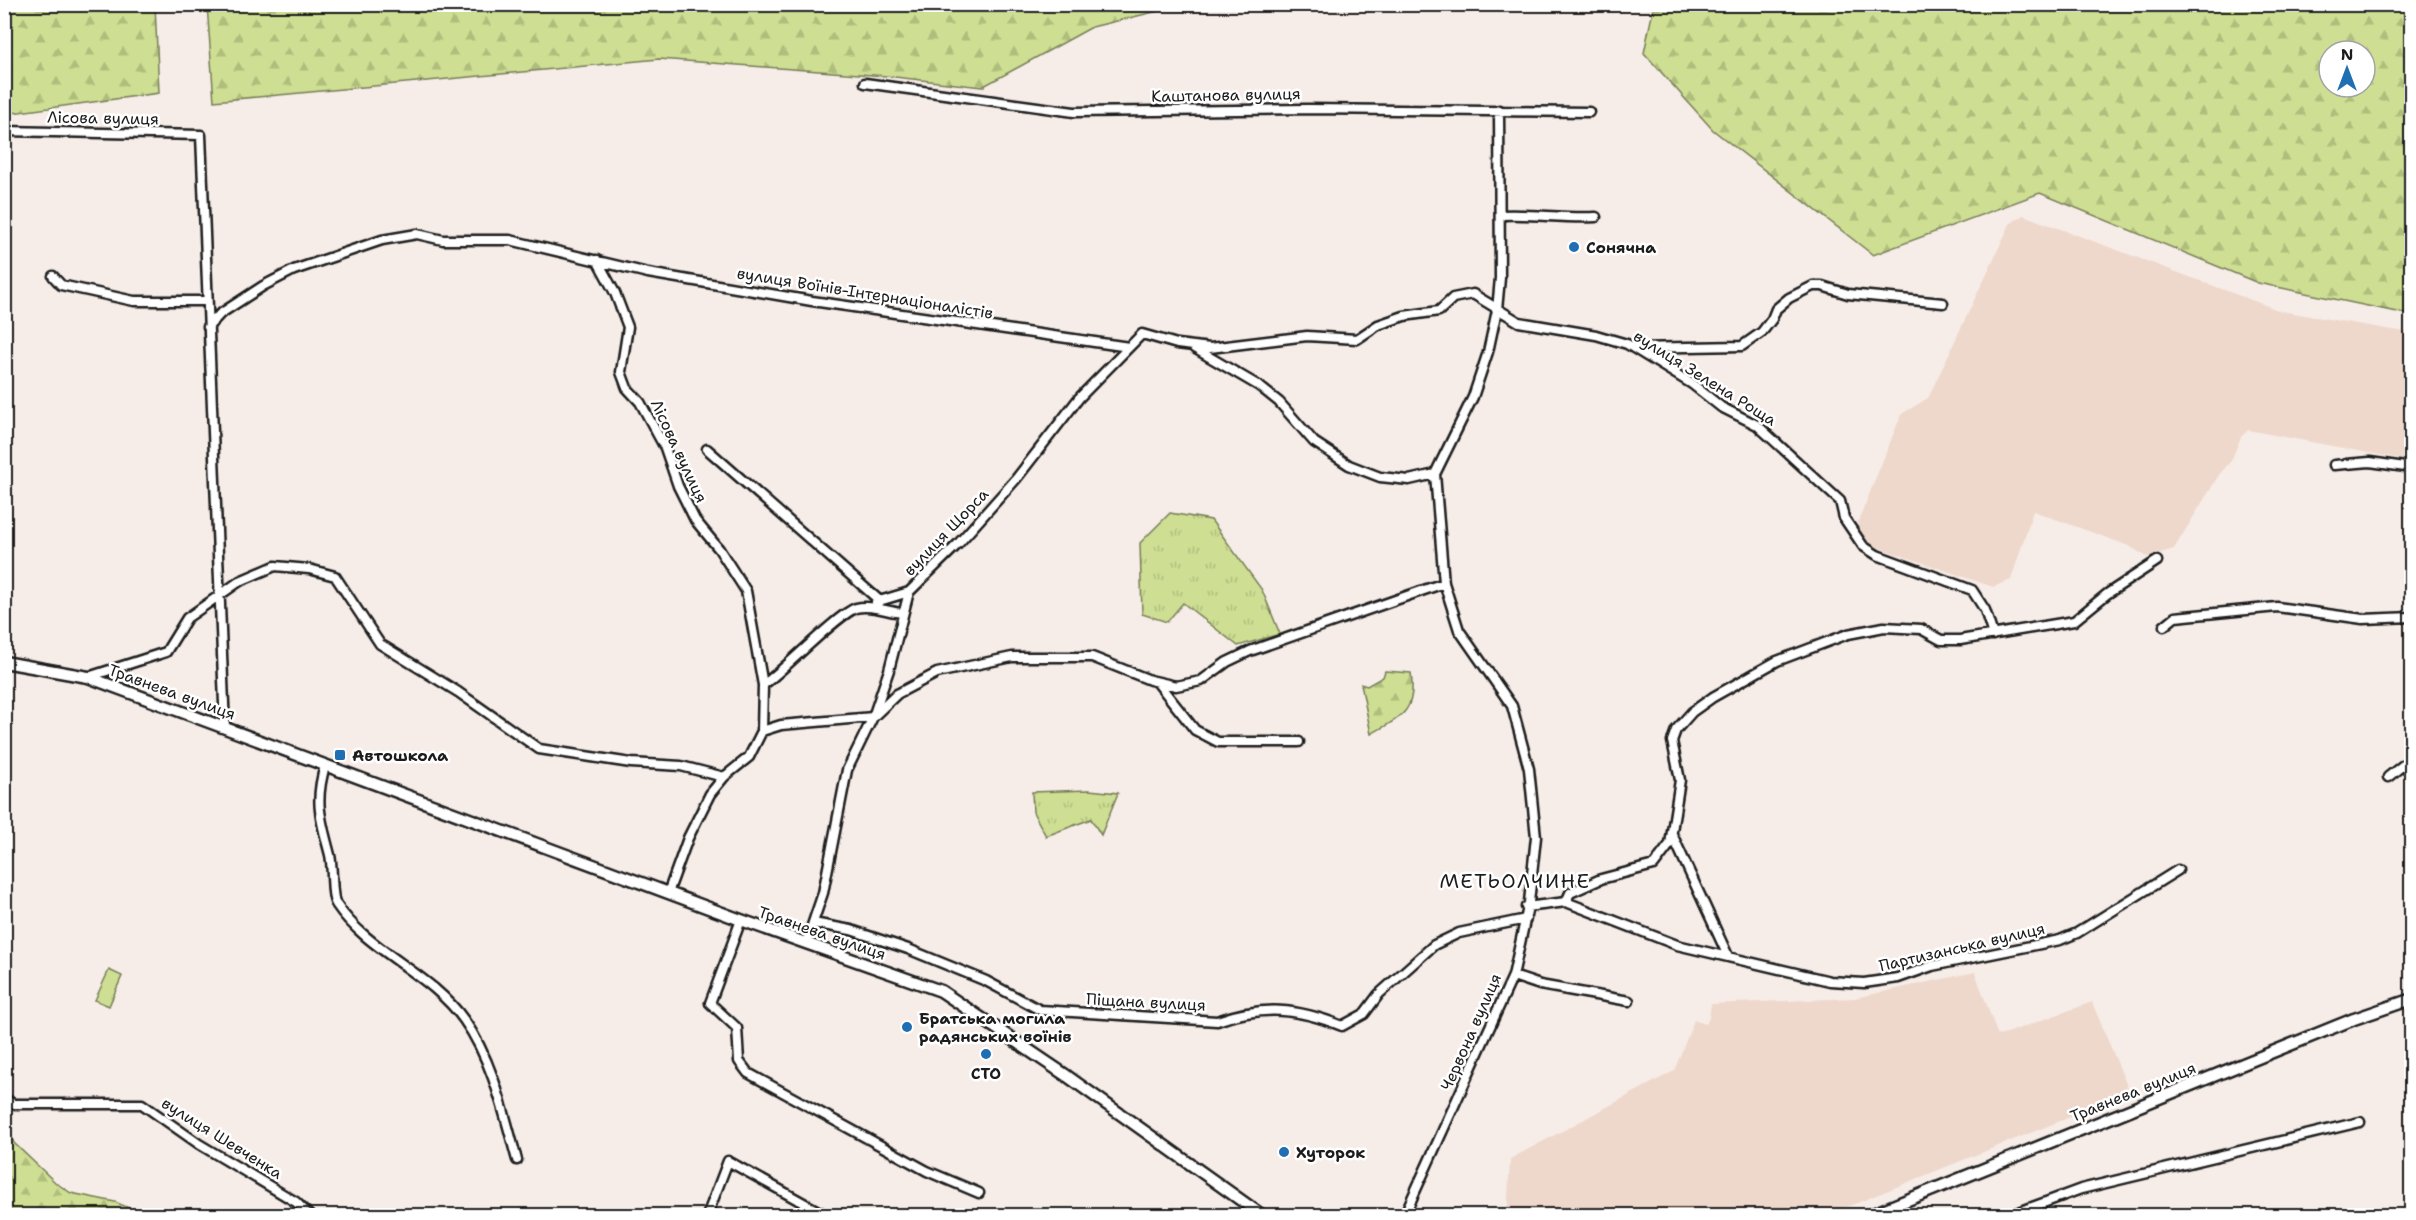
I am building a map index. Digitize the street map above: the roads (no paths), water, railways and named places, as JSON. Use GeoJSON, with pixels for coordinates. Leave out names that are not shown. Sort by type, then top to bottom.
{"type":"FeatureCollection","features":[{"type":"Feature","properties":{"kind":"street","name":"Каштанова вулиця"},"geometry":{"type":"LineString","coordinates":[[865,83],[1074,112],[1499,110],[1589,112]]}},
{"type":"Feature","properties":{"kind":"street"},"geometry":{"type":"LineString","coordinates":[[1435,474],[1473,397],[1488,352],[1497,310],[1500,278],[1499,110]]}},
{"type":"Feature","properties":{"kind":"street","name":"Лісова вулиця"},"geometry":{"type":"LineString","coordinates":[[4,131],[201,135],[206,301]]}},
{"type":"Feature","properties":{"kind":"street"},"geometry":{"type":"LineString","coordinates":[[1500,215],[1520,214],[1564,219],[1596,217]]}},
{"type":"Feature","properties":{"kind":"street","name":"вулиця Воїнів-Інтернаціоналістів"},"geometry":{"type":"LineString","coordinates":[[208,327],[220,314],[263,286],[294,270],[401,235],[417,234],[443,240],[510,240],[648,273],[801,299],[1129,348]]}},
{"type":"Feature","properties":{"kind":"street","name":"Лісова вулиця"},"geometry":{"type":"LineString","coordinates":[[597,260],[615,293],[628,327],[621,372],[627,388],[640,402],[665,448],[678,486],[695,520],[719,549],[746,591],[763,685],[762,730]]}},
{"type":"Feature","properties":{"kind":"street"},"geometry":{"type":"LineString","coordinates":[[52,276],[61,285],[134,301],[206,301],[225,728]]}},
{"type":"Feature","properties":{"kind":"street"},"geometry":{"type":"LineString","coordinates":[[1634,348],[1742,346],[1762,332],[1776,309],[1801,291],[1822,286],[1848,294],[1943,303]]}},
{"type":"Feature","properties":{"kind":"street","name":"вулиця Щорса"},"geometry":{"type":"LineString","coordinates":[[806,943],[824,893],[847,770],[873,717],[889,670],[909,592],[958,544],[1049,439],[1079,398],[1142,334],[1189,346],[1210,348],[1307,336],[1357,339],[1378,325],[1404,316],[1438,311],[1453,298],[1473,294],[1497,310]]}},
{"type":"Feature","properties":{"kind":"street","name":"вулиця Зелена Роща"},"geometry":{"type":"LineString","coordinates":[[1497,310],[1519,322],[1596,335],[1634,348],[1692,384],[1721,406],[1757,425],[1840,501],[1844,518],[1863,546],[1877,555],[1972,590],[1985,610],[1992,635]]}},
{"type":"Feature","properties":{"kind":"street","name":"вулиця Щорса"},"geometry":{"type":"LineString","coordinates":[[1189,346],[1259,386],[1278,402],[1314,442],[1349,465],[1380,477],[1409,480],[1435,474]]}},
{"type":"Feature","properties":{"kind":"street"},"geometry":{"type":"LineString","coordinates":[[707,449],[880,602]]}},
{"type":"Feature","properties":{"kind":"street"},"geometry":{"type":"LineString","coordinates":[[2334,465],[2370,462],[2412,468]]}},
{"type":"Feature","properties":{"kind":"street","name":"Червона вулиця"},"geometry":{"type":"LineString","coordinates":[[1404,1215],[1514,976],[1526,919],[1536,837],[1529,769],[1512,705],[1459,630],[1444,583],[1435,474]]}},
{"type":"Feature","properties":{"kind":"street"},"geometry":{"type":"LineString","coordinates":[[1526,907],[1566,902],[1570,893],[1600,879],[1654,865],[1670,844],[1672,834],[1680,780],[1672,741],[1676,730],[1692,712],[1713,697],[1777,661],[1848,634],[1884,627],[1921,629],[1941,640],[1992,635],[2074,621],[2108,594],[2157,561]]}},
{"type":"Feature","properties":{"kind":"street"},"geometry":{"type":"LineString","coordinates":[[88,677],[166,652],[188,618],[220,598],[240,581],[275,566],[309,569],[335,576],[380,644],[458,692],[539,749],[631,763],[681,766],[724,777]]}},
{"type":"Feature","properties":{"kind":"street"},"geometry":{"type":"LineString","coordinates":[[668,893],[688,838],[710,794],[724,777],[749,757],[762,730],[781,725],[873,717],[897,694],[937,673],[1012,657],[1092,657],[1176,687],[1202,681],[1227,662],[1250,651],[1444,583]]}},
{"type":"Feature","properties":{"kind":"street"},"geometry":{"type":"LineString","coordinates":[[763,685],[856,608],[909,592]]}},
{"type":"Feature","properties":{"kind":"street"},"geometry":{"type":"LineString","coordinates":[[856,608],[879,608],[902,613]]}},
{"type":"Feature","properties":{"kind":"street"},"geometry":{"type":"LineString","coordinates":[[2164,626],[2175,617],[2277,608],[2363,620],[2412,617]]}},
{"type":"Feature","properties":{"kind":"street","name":"Травнева вулиця"},"geometry":{"type":"LineString","coordinates":[[4,662],[88,677],[741,920],[941,991],[1067,1076],[1263,1215]]}},
{"type":"Feature","properties":{"kind":"street"},"geometry":{"type":"LineString","coordinates":[[1157,682],[1195,730],[1218,742],[1299,742]]}},
{"type":"Feature","properties":{"kind":"street"},"geometry":{"type":"LineString","coordinates":[[2388,777],[2412,758]]}},
{"type":"Feature","properties":{"kind":"street"},"geometry":{"type":"LineString","coordinates":[[325,766],[318,789],[318,810],[333,864],[334,903],[352,925],[427,980],[464,1020],[482,1054],[502,1108],[517,1160]]}},
{"type":"Feature","properties":{"kind":"street"},"geometry":{"type":"LineString","coordinates":[[1672,834],[1728,956]]}},
{"type":"Feature","properties":{"kind":"street","name":"Партизанська вулиця"},"geometry":{"type":"LineString","coordinates":[[1566,902],[1677,945],[1830,981],[1864,983],[1898,978],[1932,966],[2053,942],[2077,933],[2178,870]]}},
{"type":"Feature","properties":{"kind":"street","name":"Піщана вулиця"},"geometry":{"type":"LineString","coordinates":[[813,923],[851,930],[908,949],[986,981],[1040,1010],[1217,1021],[1240,1013],[1286,1009],[1320,1017],[1342,1026],[1364,1014],[1379,994],[1434,945],[1459,933],[1526,919]]}},
{"type":"Feature","properties":{"kind":"street"},"geometry":{"type":"LineString","coordinates":[[741,920],[710,1003],[736,1028],[739,1061],[748,1073],[927,1170],[979,1193]]}},
{"type":"Feature","properties":{"kind":"street"},"geometry":{"type":"LineString","coordinates":[[1514,976],[1540,985],[1629,1001]]}},
{"type":"Feature","properties":{"kind":"street","name":"Травнева вулиця"},"geometry":{"type":"LineString","coordinates":[[1868,1215],[2354,1019],[2412,999]]}},
{"type":"Feature","properties":{"kind":"street","name":"вулиця Шевченка"},"geometry":{"type":"LineString","coordinates":[[4,1098],[13,1104],[142,1104],[199,1144],[296,1202],[310,1215]]}},
{"type":"Feature","properties":{"kind":"street"},"geometry":{"type":"LineString","coordinates":[[2008,1215],[2081,1189],[2360,1122]]}},
{"type":"Feature","properties":{"kind":"street"},"geometry":{"type":"LineString","coordinates":[[706,1215],[728,1161],[827,1215]]}},
{"type":"Feature","properties":{"kind":"place","name":"Сонячна"},"geometry":{"type":"Point","coordinates":[1574,247]}},
{"type":"Feature","properties":{"kind":"place","name":"Автошкола"},"geometry":{"type":"Point","coordinates":[340,755]}},
{"type":"Feature","properties":{"kind":"place","name":"Братська могила радянських воїнів"},"geometry":{"type":"Point","coordinates":[907,1027]}},
{"type":"Feature","properties":{"kind":"place","name":"СТО"},"geometry":{"type":"Point","coordinates":[986,1054]}},
{"type":"Feature","properties":{"kind":"place","name":"Хуторок"},"geometry":{"type":"Point","coordinates":[1284,1152]}},
{"type":"Feature","properties":{"kind":"district","name":"МЕТЬОЛЧИНЕ"},"geometry":{"type":"Point","coordinates":[1515,881]}}]}
